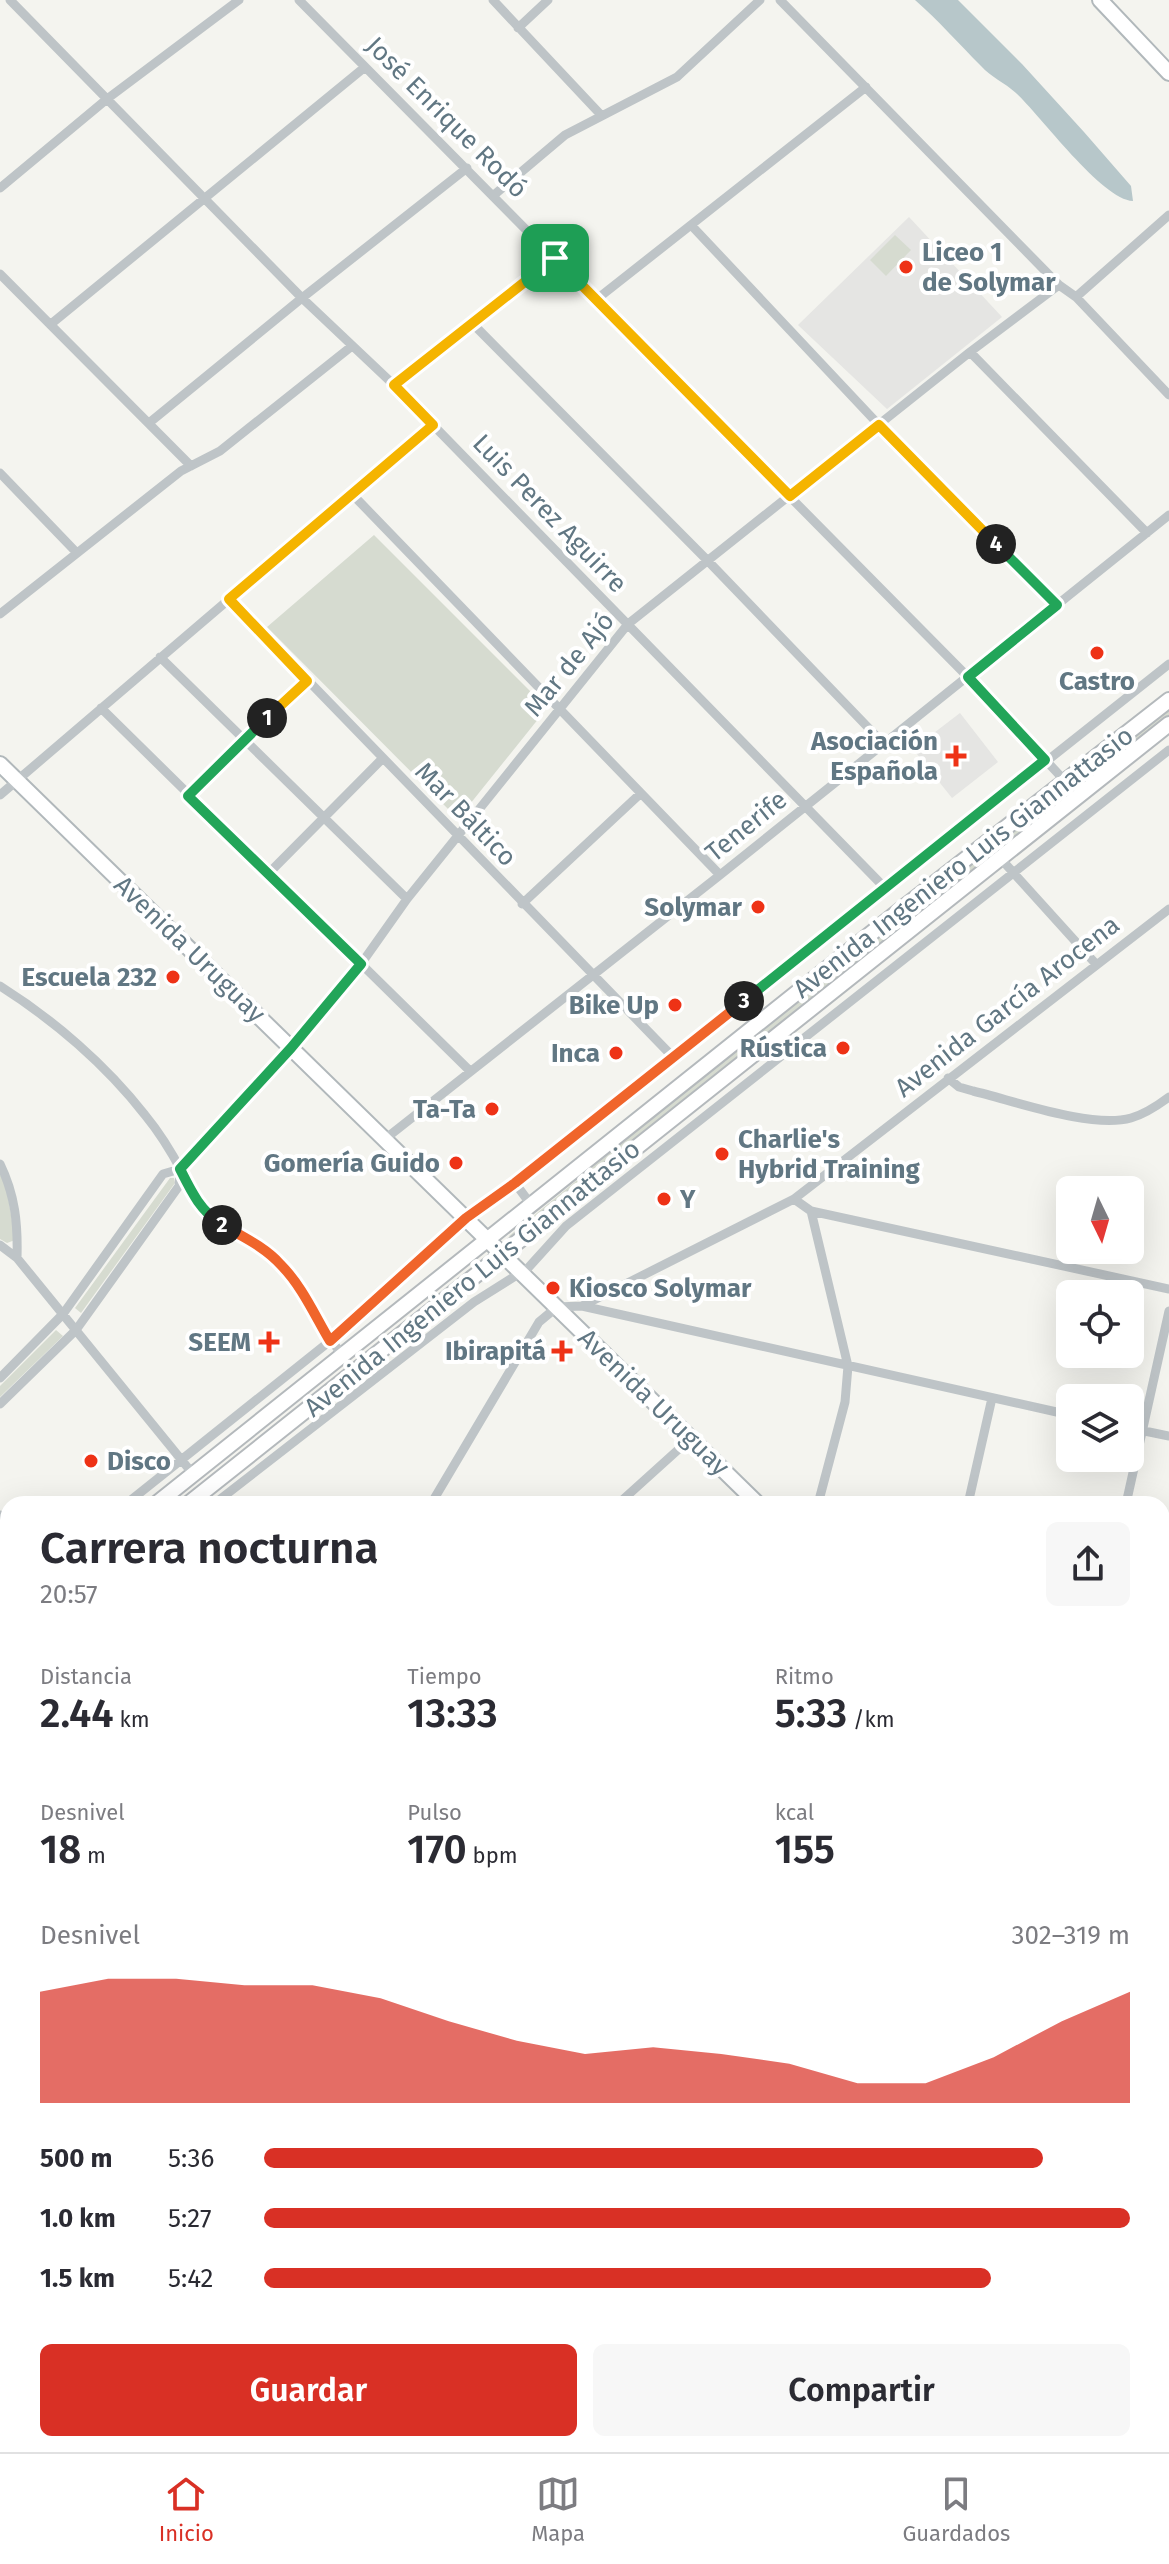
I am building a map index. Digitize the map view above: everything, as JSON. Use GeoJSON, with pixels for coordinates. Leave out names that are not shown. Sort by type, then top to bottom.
{"type":"FeatureCollection","features":[{"type":"Feature","properties":{"kind":"main road"},"geometry":{"type":"LineString","coordinates":[[1100,0],[1169,73]]}},
{"type":"Feature","properties":{"kind":"main road","name":"Avenida Ingeniero Luis Giannattasio"},"geometry":{"type":"LineString","coordinates":[[166,1496],[879,927],[1169,700]]}},
{"type":"Feature","properties":{"kind":"main road","name":"Avenida Ingeniero Luis Giannattasio"},"geometry":{"type":"LineString","coordinates":[[197,1496],[1169,724]]}},
{"type":"Feature","properties":{"kind":"main road","name":"Avenida Uruguay"},"geometry":{"type":"LineString","coordinates":[[0,764],[750,1496]]}},
{"type":"Feature","properties":{"kind":"street"},"geometry":{"type":"LineString","coordinates":[[0,8],[10,0]]}},
{"type":"Feature","properties":{"kind":"street","name":"Luis Perez Aguirre"},"geometry":{"type":"LineString","coordinates":[[10,0],[302,298],[394,385],[886,889]]}},
{"type":"Feature","properties":{"kind":"street"},"geometry":{"type":"LineString","coordinates":[[0,188],[107,99],[239,0]]}},
{"type":"Feature","properties":{"kind":"street"},"geometry":{"type":"LineString","coordinates":[[493,0],[601,115]]}},
{"type":"Feature","properties":{"kind":"street"},"geometry":{"type":"LineString","coordinates":[[518,28],[548,0]]}},
{"type":"Feature","properties":{"kind":"street"},"geometry":{"type":"LineString","coordinates":[[494,195],[565,135],[677,77],[760,0]]}},
{"type":"Feature","properties":{"kind":"street"},"geometry":{"type":"LineString","coordinates":[[780,0],[1059,285],[1076,297],[1169,395]]}},
{"type":"Feature","properties":{"kind":"street","name":"José Enrique Rodó"},"geometry":{"type":"LineString","coordinates":[[303,1],[968,677],[1065,781]]}},
{"type":"Feature","properties":{"kind":"street"},"geometry":{"type":"LineString","coordinates":[[51,324],[365,67]]}},
{"type":"Feature","properties":{"kind":"street"},"geometry":{"type":"LineString","coordinates":[[597,299],[866,87]]}},
{"type":"Feature","properties":{"kind":"street"},"geometry":{"type":"LineString","coordinates":[[149,423],[467,168]]}},
{"type":"Feature","properties":{"kind":"street"},"geometry":{"type":"LineString","coordinates":[[1076,297],[1169,215]]}},
{"type":"Feature","properties":{"kind":"street"},"geometry":{"type":"LineString","coordinates":[[691,225],[879,425],[1057,605]]}},
{"type":"Feature","properties":{"kind":"street"},"geometry":{"type":"LineString","coordinates":[[394,385],[555,258]]}},
{"type":"Feature","properties":{"kind":"street"},"geometry":{"type":"LineString","coordinates":[[0,274],[191,466]]}},
{"type":"Feature","properties":{"kind":"street","name":"Mar de Ajó"},"geometry":{"type":"LineString","coordinates":[[180,1169],[291,1048],[361,964],[407,899],[628,624],[1059,285]]}},
{"type":"Feature","properties":{"kind":"street"},"geometry":{"type":"LineString","coordinates":[[472,323],[883,743]]}},
{"type":"Feature","properties":{"kind":"street"},"geometry":{"type":"LineString","coordinates":[[0,614],[76,552],[191,466],[220,451],[352,346]]}},
{"type":"Feature","properties":{"kind":"street"},"geometry":{"type":"LineString","coordinates":[[970,352],[1147,533]]}},
{"type":"Feature","properties":{"kind":"street"},"geometry":{"type":"LineString","coordinates":[[0,795],[433,425]]}},
{"type":"Feature","properties":{"kind":"street"},"geometry":{"type":"LineString","coordinates":[[0,473],[76,552]]}},
{"type":"Feature","properties":{"kind":"street"},"geometry":{"type":"LineString","coordinates":[[352,494],[720,875]]}},
{"type":"Feature","properties":{"kind":"street","name":"Tenerife"},"geometry":{"type":"LineString","coordinates":[[385,1139],[1169,515]]}},
{"type":"Feature","properties":{"kind":"street","name":"Mar Báltico"},"geometry":{"type":"LineString","coordinates":[[229,599],[591,976],[673,1057]]}},
{"type":"Feature","properties":{"kind":"street"},"geometry":{"type":"LineString","coordinates":[[160,657],[407,899]]}},
{"type":"Feature","properties":{"kind":"street","name":"Avenida Ingeniero Luis Giannattasio"},"geometry":{"type":"LineString","coordinates":[[136,1496],[330,1341],[466,1218],[515,1183],[1169,664]]}},
{"type":"Feature","properties":{"kind":"street"},"geometry":{"type":"LineString","coordinates":[[188,796],[307,681]]}},
{"type":"Feature","properties":{"kind":"street"},"geometry":{"type":"LineString","coordinates":[[101,708],[470,1071]]}},
{"type":"Feature","properties":{"kind":"street","name":"Avenida Ingeniero Luis Giannattasio"},"geometry":{"type":"LineString","coordinates":[[225,1496],[474,1302],[522,1272],[566,1226],[1169,750]]}},
{"type":"Feature","properties":{"kind":"street"},"geometry":{"type":"LineString","coordinates":[[268,874],[382,759]]}},
{"type":"Feature","properties":{"kind":"street"},"geometry":{"type":"LineString","coordinates":[[522,904],[640,794]]}},
{"type":"Feature","properties":{"kind":"street"},"geometry":{"type":"LineString","coordinates":[[1001,859],[1095,963]]}},
{"type":"Feature","properties":{"kind":"street","name":"Avenida García Arocena"},"geometry":{"type":"LineString","coordinates":[[582,1306],[794,1199],[1095,963],[1169,909]]}},
{"type":"Feature","properties":{"kind":"street"},"geometry":{"type":"LineString","coordinates":[[0,986],[80,1047],[113,1080],[145,1115],[206,1215],[279,1262],[293,1278],[330,1341],[343,1355]]}},
{"type":"Feature","properties":{"kind":"street"},"geometry":{"type":"LineString","coordinates":[[948,1078],[959,1087],[973,1091],[1103,1121],[1131,1118],[1169,1097]]}},
{"type":"Feature","properties":{"kind":"street"},"geometry":{"type":"LineString","coordinates":[[0,1164],[11,1187],[17,1214],[17,1258]]}},
{"type":"Feature","properties":{"kind":"street"},"geometry":{"type":"LineString","coordinates":[[0,1378],[63,1314],[163,1174],[180,1169]]}},
{"type":"Feature","properties":{"kind":"street"},"geometry":{"type":"LineString","coordinates":[[0,1404],[76,1330],[179,1186],[180,1169]]}},
{"type":"Feature","properties":{"kind":"street"},"geometry":{"type":"LineString","coordinates":[[515,1183],[532,1206]]}},
{"type":"Feature","properties":{"kind":"street"},"geometry":{"type":"LineString","coordinates":[[794,1199],[811,1211],[1169,1289]]}},
{"type":"Feature","properties":{"kind":"street"},"geometry":{"type":"LineString","coordinates":[[811,1211],[848,1366],[845,1402],[820,1496]]}},
{"type":"Feature","properties":{"kind":"street"},"geometry":{"type":"LineString","coordinates":[[0,1245],[17,1258],[193,1474]]}},
{"type":"Feature","properties":{"kind":"street"},"geometry":{"type":"LineString","coordinates":[[436,1496],[539,1322],[557,1307],[582,1306],[1056,1412]]}},
{"type":"Feature","properties":{"kind":"street"},"geometry":{"type":"LineString","coordinates":[[1144,1421],[1169,1311]]}},
{"type":"Feature","properties":{"kind":"street"},"geometry":{"type":"LineString","coordinates":[[970,1496],[992,1398]]}},
{"type":"Feature","properties":{"kind":"street"},"geometry":{"type":"LineString","coordinates":[[1144,1430],[1169,1436]]}},
{"type":"Feature","properties":{"kind":"street"},"geometry":{"type":"LineString","coordinates":[[627,1496],[690,1439]]}},
{"type":"Feature","properties":{"kind":"street"},"geometry":{"type":"LineString","coordinates":[[1128,1496],[1133,1472]]}},
{"type":"Feature","properties":{"kind":"street"},"geometry":{"type":"LineString","coordinates":[[204,1490],[209,1496]]}},
{"type":"Feature","properties":{"kind":"shaded area"},"geometry":{"type":"Polygon","coordinates":[[[915,0],[958,0],[1084,132],[1131,186],[1133,201],[1105,187],[1016,93],[985,70],[915,0]]]}},
{"type":"Feature","properties":{"kind":"shaded area","name":"Liceo 1 de Solymar"},"geometry":{"type":"Polygon","coordinates":[[[909,217],[1002,317],[887,409],[798,325],[909,217]]]}},
{"type":"Feature","properties":{"kind":"shaded area"},"geometry":{"type":"Polygon","coordinates":[[[895,235],[911,250],[886,276],[870,260],[895,235]]]}},
{"type":"Feature","properties":{"kind":"shaded area"},"geometry":{"type":"Polygon","coordinates":[[[374,535],[547,708],[458,819],[267,627],[374,535]]]}},
{"type":"Feature","properties":{"kind":"shaded area"},"geometry":{"type":"Polygon","coordinates":[[[1169,706],[1169,717],[512,1240],[509,1236],[705,1075],[1169,706]]]}},
{"type":"Feature","properties":{"kind":"shaded area","name":"Asociación Española"},"geometry":{"type":"Polygon","coordinates":[[[960,713],[998,762],[952,798],[913,749],[960,713]]]}},
{"type":"Feature","properties":{"kind":"shaded area"},"geometry":{"type":"Polygon","coordinates":[[[0,1174],[7,1190],[15,1240],[7,1243],[0,1239],[0,1174]]]}},
{"type":"Feature","properties":{"kind":"shaded area"},"geometry":{"type":"Polygon","coordinates":[[[170,1178],[174,1178],[175,1183],[81,1313],[75,1308],[170,1178]]]}},
{"type":"Feature","properties":{"kind":"shaded area"},"geometry":{"type":"Polygon","coordinates":[[[56,1330],[63,1336],[0,1397],[0,1386],[56,1330]]]}},
{"type":"Feature","properties":{"kind":"place","name":"Liceo 1 de Solymar"},"geometry":{"type":"Point","coordinates":[906,267]}},
{"type":"Feature","properties":{"kind":"place","name":"Castro"},"geometry":{"type":"Point","coordinates":[1097,653]}},
{"type":"Feature","properties":{"kind":"place","name":"Asociación Española"},"geometry":{"type":"Point","coordinates":[956,756]}},
{"type":"Feature","properties":{"kind":"place","name":"Solymar"},"geometry":{"type":"Point","coordinates":[758,907]}},
{"type":"Feature","properties":{"kind":"place","name":"Escuela 232"},"geometry":{"type":"Point","coordinates":[173,977]}},
{"type":"Feature","properties":{"kind":"place","name":"Bike Up"},"geometry":{"type":"Point","coordinates":[675,1005]}},
{"type":"Feature","properties":{"kind":"place","name":"Rústica"},"geometry":{"type":"Point","coordinates":[843,1048]}},
{"type":"Feature","properties":{"kind":"place","name":"Inca"},"geometry":{"type":"Point","coordinates":[616,1053]}},
{"type":"Feature","properties":{"kind":"place","name":"Ta-Ta"},"geometry":{"type":"Point","coordinates":[492,1109]}},
{"type":"Feature","properties":{"kind":"place","name":"Charlie's Hybrid Training"},"geometry":{"type":"Point","coordinates":[722,1154]}},
{"type":"Feature","properties":{"kind":"place","name":"Gomería Guido"},"geometry":{"type":"Point","coordinates":[456,1163]}},
{"type":"Feature","properties":{"kind":"place","name":"Y"},"geometry":{"type":"Point","coordinates":[664,1199]}},
{"type":"Feature","properties":{"kind":"place","name":"Kiosco Solymar"},"geometry":{"type":"Point","coordinates":[553,1288]}},
{"type":"Feature","properties":{"kind":"place","name":"SEEM"},"geometry":{"type":"Point","coordinates":[269,1342]}},
{"type":"Feature","properties":{"kind":"place","name":"Ibirapitá"},"geometry":{"type":"Point","coordinates":[562,1351]}},
{"type":"Feature","properties":{"kind":"place","name":"Disco"},"geometry":{"type":"Point","coordinates":[91,1461]}},
{"type":"Feature","properties":{"kind":"route"},"geometry":{"type":"LineString","coordinates":[[555,258],[790,496],[879,425],[1057,605],[968,677],[1045,760],[515,1183],[466,1218],[330,1341],[293,1278],[260,1247],[206,1215],[180,1169],[291,1048],[361,964],[188,796],[307,681],[229,599],[433,425],[394,385],[555,258]]}}]}
